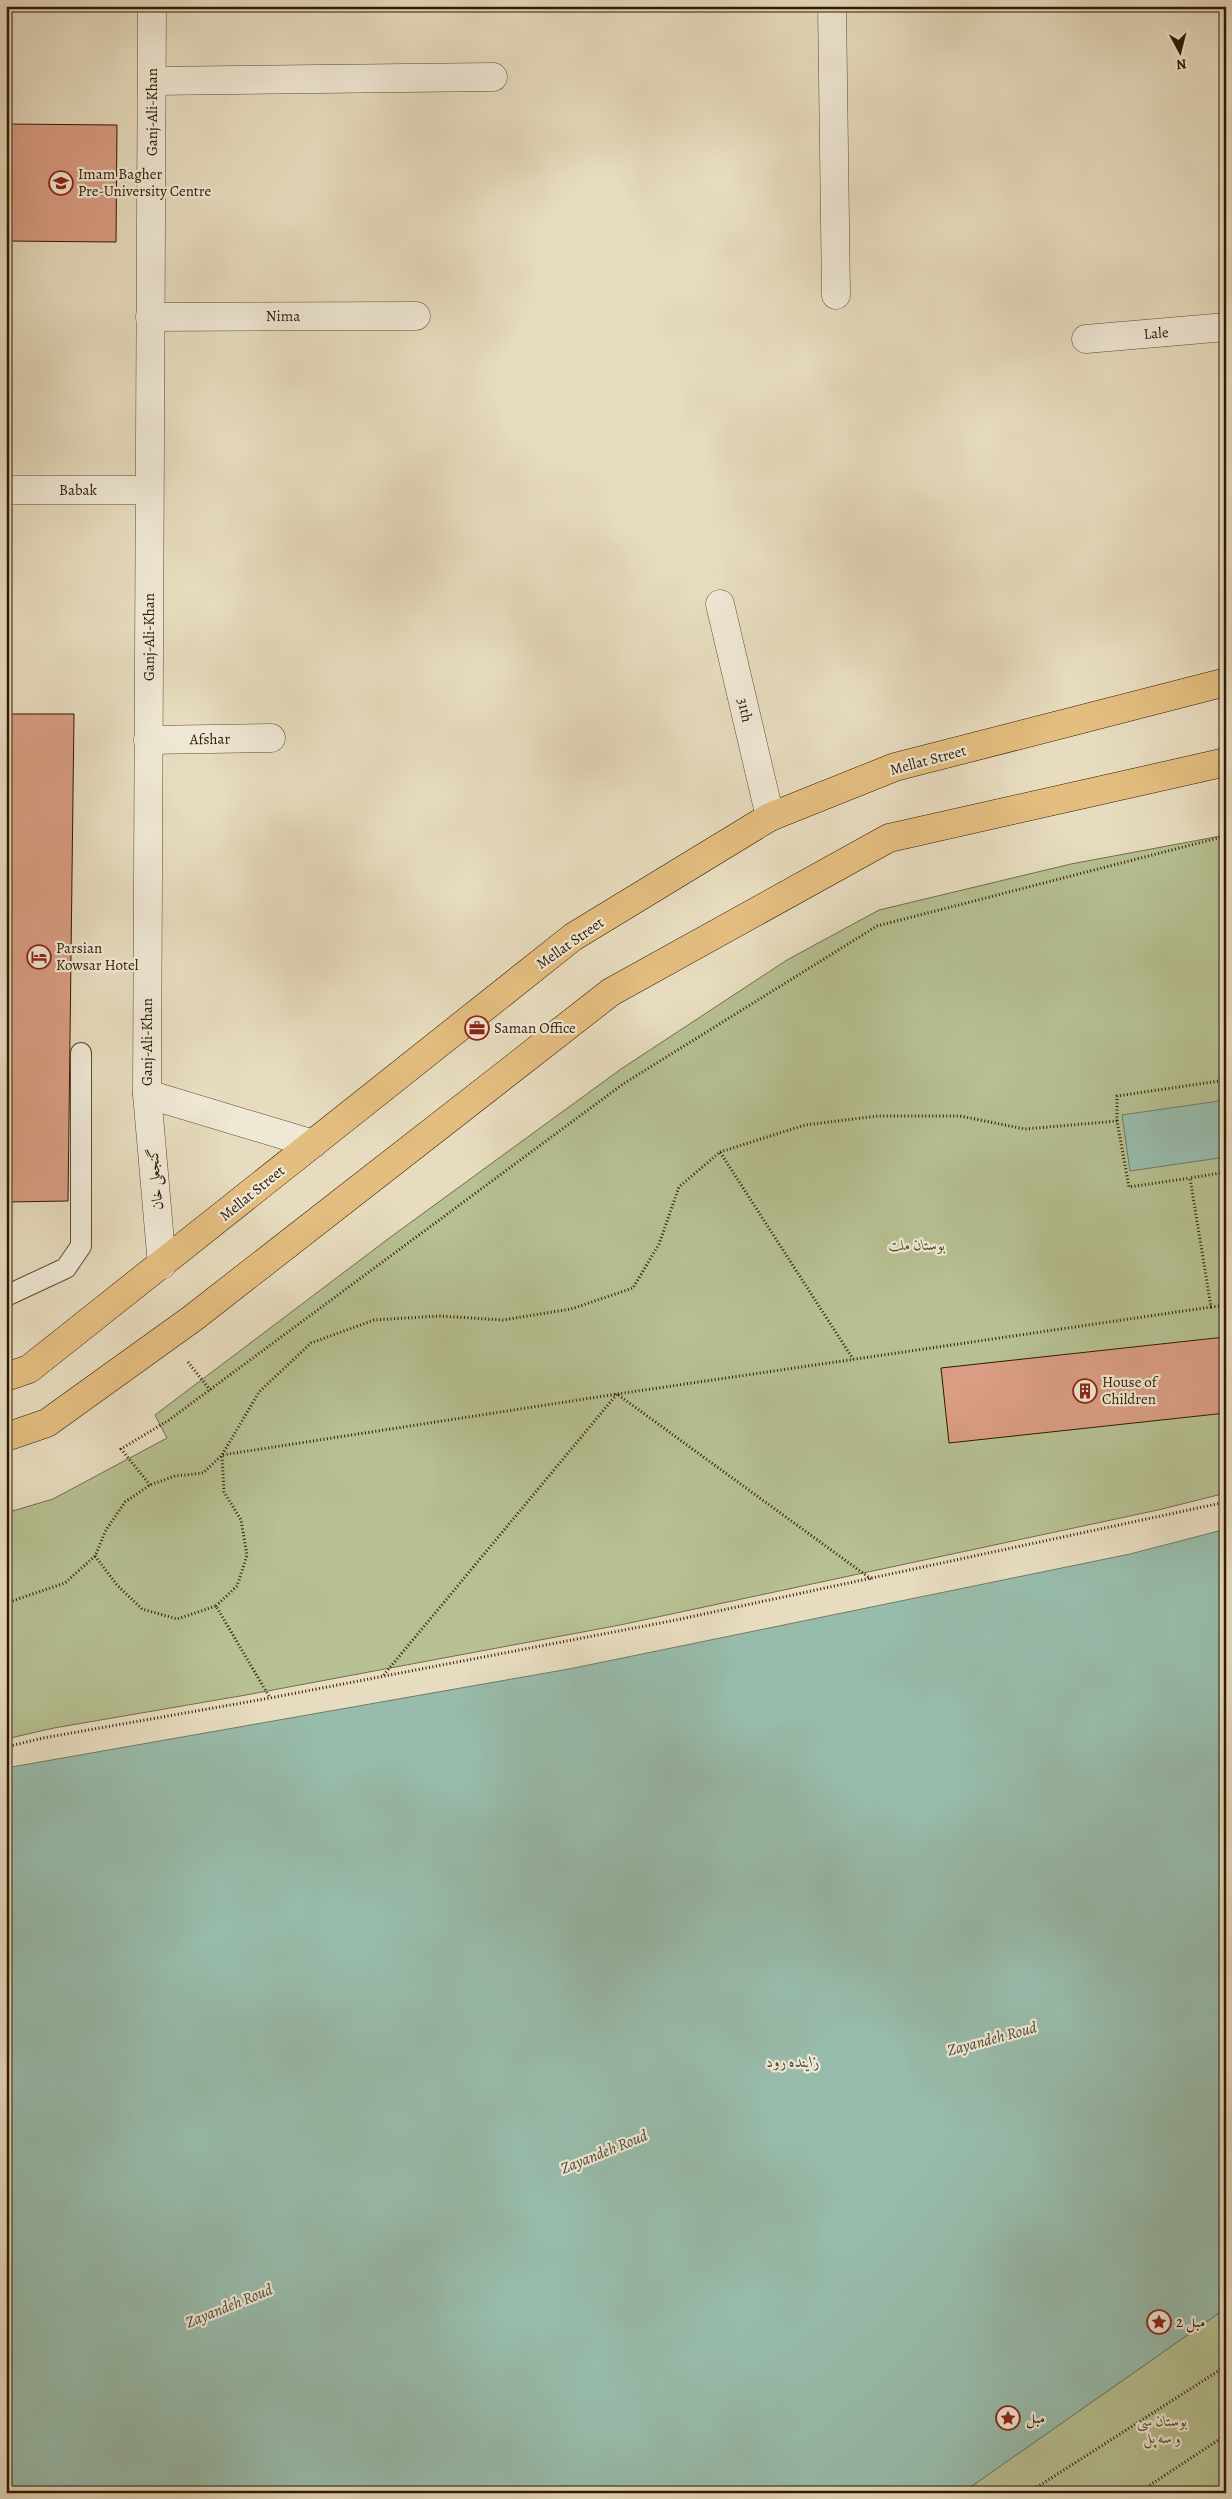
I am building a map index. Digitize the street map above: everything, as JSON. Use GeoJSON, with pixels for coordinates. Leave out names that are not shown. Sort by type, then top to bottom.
{"type":"FeatureCollection","features":[{"type":"Feature","properties":{"kind":"main road","name":"Mellat Street"},"geometry":{"type":"LineString","coordinates":[[6,1377],[29,1369],[573,937],[770,817],[896,767],[1226,682]]}},
{"type":"Feature","properties":{"kind":"main road"},"geometry":{"type":"LineString","coordinates":[[6,1436],[47,1423],[193,1318],[611,992],[889,838],[1226,762]]}},
{"type":"Feature","properties":{"kind":"street","name":"Ganj-Ali-Khan"},"geometry":{"type":"LineString","coordinates":[[152,6],[147,1094],[313,1144]]}},
{"type":"Feature","properties":{"kind":"street"},"geometry":{"type":"LineString","coordinates":[[832,6],[836,296]]}},
{"type":"Feature","properties":{"kind":"street"},"geometry":{"type":"LineString","coordinates":[[152,81],[493,77]]}},
{"type":"Feature","properties":{"kind":"street","name":"Nima"},"geometry":{"type":"LineString","coordinates":[[150,317],[416,316]]}},
{"type":"Feature","properties":{"kind":"street","name":"Lale"},"geometry":{"type":"LineString","coordinates":[[1086,340],[1226,327]]}},
{"type":"Feature","properties":{"kind":"street","name":"Babak"},"geometry":{"type":"LineString","coordinates":[[6,490],[149,490]]}},
{"type":"Feature","properties":{"kind":"street","name":"31th"},"geometry":{"type":"LineString","coordinates":[[720,604],[770,817]]}},
{"type":"Feature","properties":{"kind":"street","name":"Afshar"},"geometry":{"type":"LineString","coordinates":[[148,740],[271,738]]}},
{"type":"Feature","properties":{"kind":"street","name":"گنجعلی خان"},"geometry":{"type":"LineString","coordinates":[[147,1094],[162,1264]]}},
{"type":"Feature","properties":{"kind":"lane"},"geometry":{"type":"LineString","coordinates":[[6,1296],[66,1268],[81,1246],[81,1053]]}},
{"type":"Feature","properties":{"kind":"path"},"geometry":{"type":"LineString","coordinates":[[150,1485],[121,1449],[169,1420],[623,1084],[877,926],[1226,836]]}},
{"type":"Feature","properties":{"kind":"path"},"geometry":{"type":"LineString","coordinates":[[1226,1080],[1118,1096],[1117,1121],[1129,1187],[1226,1172]]}},
{"type":"Feature","properties":{"kind":"path"},"geometry":{"type":"LineString","coordinates":[[6,1603],[65,1583],[95,1556],[106,1530],[124,1502],[150,1485],[175,1476],[203,1473],[222,1455],[259,1392],[311,1343],[374,1320],[440,1316],[503,1320],[570,1309],[633,1288],[659,1244],[678,1186],[720,1152],[805,1125],[878,1116],[960,1116],[1026,1129],[1117,1121]]}},
{"type":"Feature","properties":{"kind":"path"},"geometry":{"type":"LineString","coordinates":[[720,1152],[853,1359]]}},
{"type":"Feature","properties":{"kind":"path"},"geometry":{"type":"LineString","coordinates":[[1190,1178],[1210,1307]]}},
{"type":"Feature","properties":{"kind":"path"},"geometry":{"type":"LineString","coordinates":[[222,1455],[617,1394],[1226,1305]]}},
{"type":"Feature","properties":{"kind":"path"},"geometry":{"type":"LineString","coordinates":[[617,1394],[871,1579]]}},
{"type":"Feature","properties":{"kind":"path"},"geometry":{"type":"LineString","coordinates":[[382,1677],[617,1394]]}},
{"type":"Feature","properties":{"kind":"path"},"geometry":{"type":"LineString","coordinates":[[95,1556],[117,1585],[142,1609],[177,1619],[216,1606],[237,1586],[247,1555],[241,1520],[224,1492],[222,1455]]}},
{"type":"Feature","properties":{"kind":"path"},"geometry":{"type":"LineString","coordinates":[[6,1747],[43,1738],[270,1698],[676,1620],[1226,1502]]}},
{"type":"Feature","properties":{"kind":"path"},"geometry":{"type":"LineString","coordinates":[[216,1606],[270,1698]]}},
{"type":"Feature","properties":{"kind":"path"},"geometry":{"type":"LineString","coordinates":[[1028,2493],[1226,2366]]}},
{"type":"Feature","properties":{"kind":"path"},"geometry":{"type":"LineString","coordinates":[[1138,2493],[1226,2435]]}},
{"type":"Feature","properties":{"kind":"green space","name":"بوستان ملت"},"geometry":{"type":"Polygon","coordinates":[[[1226,835],[1226,1493],[1158,1510],[620,1625],[246,1695],[54,1728],[6,1739],[6,1513],[53,1499],[167,1438],[155,1415],[392,1236],[621,1069],[787,960],[879,910],[1071,864],[1226,835]]]}},
{"type":"Feature","properties":{"kind":"green space","name":"بوستان سی و سه پل"},"geometry":{"type":"Polygon","coordinates":[[[1226,2308],[1226,2493],[962,2493],[1226,2308]]]}},
{"type":"Feature","properties":{"kind":"water"},"geometry":{"type":"Polygon","coordinates":[[[1226,1100],[1226,1157],[1130,1171],[1122,1115],[1226,1100]]]}},
{"type":"Feature","properties":{"kind":"water","name":"زاینده رود"},"geometry":{"type":"Polygon","coordinates":[[[1226,1529],[1226,2308],[962,2493],[6,2493],[6,1768],[569,1669],[1130,1554],[1226,1529]]]}},
{"type":"Feature","properties":{"kind":"building","name":"Imam Bagher Pre-University Centre"},"geometry":{"type":"Polygon","coordinates":[[[6,124],[117,125],[116,242],[6,241],[6,124]]]}},
{"type":"Feature","properties":{"kind":"building","name":"Parsian Kowsar Hotel"},"geometry":{"type":"Polygon","coordinates":[[[6,714],[74,714],[68,1201],[6,1202],[6,714]]]}},
{"type":"Feature","properties":{"kind":"building","name":"House of Children"},"geometry":{"type":"Polygon","coordinates":[[[1225,1337],[1226,1413],[949,1443],[941,1368],[1225,1337]]]}},
{"type":"Feature","properties":{"kind":"place","name":"Imam Bagher Pre-University Centre"},"geometry":{"type":"Point","coordinates":[61,183]}},
{"type":"Feature","properties":{"kind":"place","name":"Parsian Kowsar Hotel"},"geometry":{"type":"Point","coordinates":[39,957]}},
{"type":"Feature","properties":{"kind":"place","name":"Saman Office"},"geometry":{"type":"Point","coordinates":[477,1028]}},
{"type":"Feature","properties":{"kind":"place","name":"House of Children"},"geometry":{"type":"Point","coordinates":[1085,1391]}},
{"type":"Feature","properties":{"kind":"place","name":"مبل 2"},"geometry":{"type":"Point","coordinates":[1159,2322]}},
{"type":"Feature","properties":{"kind":"place","name":"مبل"},"geometry":{"type":"Point","coordinates":[1008,2418]}},
{"type":"Feature","properties":{"kind":"water label","name":"Zayandeh Roud"},"geometry":{"type":"Point","coordinates":[992,2039]}},
{"type":"Feature","properties":{"kind":"water label","name":"Zayandeh Roud"},"geometry":{"type":"Point","coordinates":[604,2152]}},
{"type":"Feature","properties":{"kind":"water label","name":"Zayandeh Roud"},"geometry":{"type":"Point","coordinates":[229,2306]}}]}
